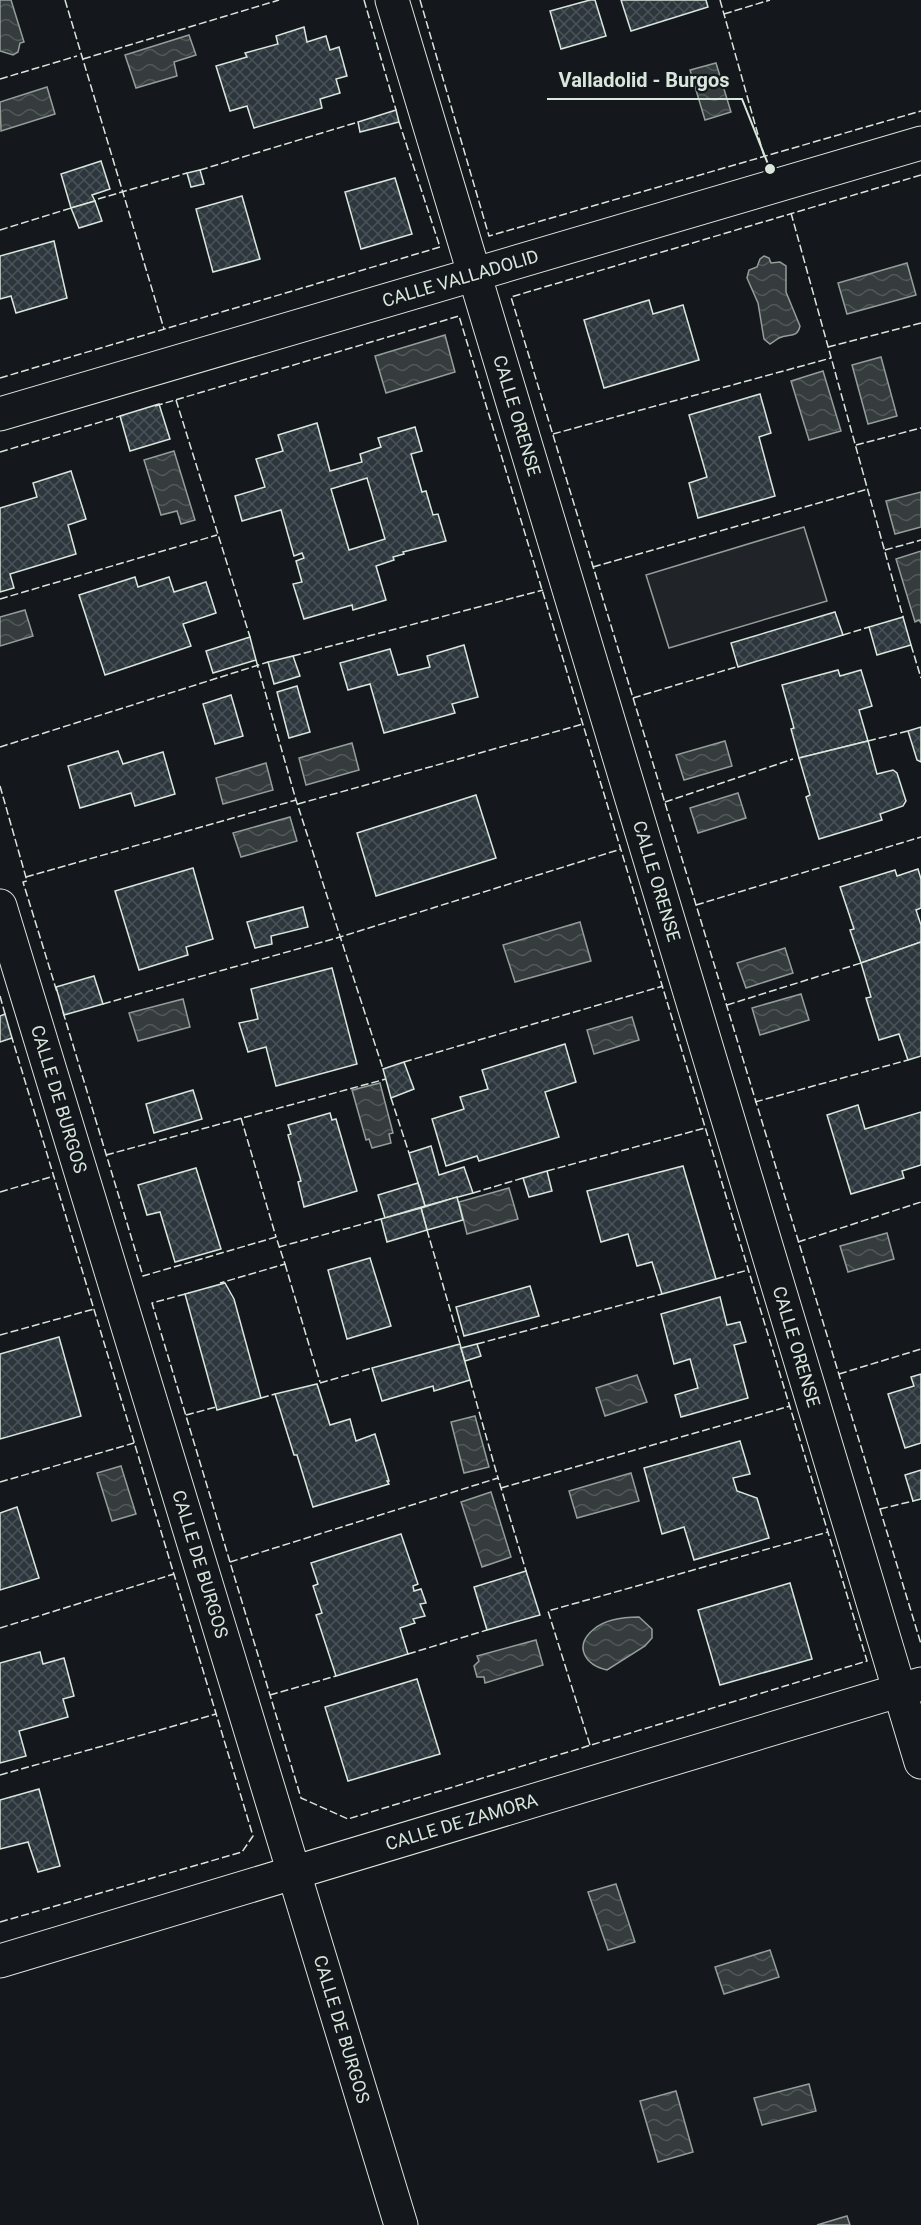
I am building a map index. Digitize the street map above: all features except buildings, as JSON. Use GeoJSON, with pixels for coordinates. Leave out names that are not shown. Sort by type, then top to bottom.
{"type":"FeatureCollection","features":[{"type":"Feature","properties":{"kind":"street","name":"CALLE ORENSE"},"geometry":{"type":"LineString","coordinates":[[392,0],[473,274],[910,1687],[921,1762]]}},
{"type":"Feature","properties":{"kind":"street","name":"CALLE VALLADOLID"},"geometry":{"type":"LineString","coordinates":[[0,414],[921,143]]}},
{"type":"Feature","properties":{"kind":"street","name":"CALLE DE BURGOS"},"geometry":{"type":"LineString","coordinates":[[0,906],[296,1873],[401,2225]]}},
{"type":"Feature","properties":{"kind":"street","name":"CALLE DE ZAMORA"},"geometry":{"type":"LineString","coordinates":[[0,1960],[910,1687]]}},
{"type":"Feature","properties":{"kind":"shaded area"},"geometry":{"type":"Polygon","coordinates":[[[804,527],[827,601],[669,648],[646,575],[804,527]]]}},
{"type":"Feature","properties":{"kind":"water"},"geometry":{"type":"Polygon","coordinates":[[[0,0],[11,0],[24,42],[20,43],[18,52],[13,55],[0,51],[0,0]]]}},
{"type":"Feature","properties":{"kind":"water"},"geometry":{"type":"Polygon","coordinates":[[[189,35],[196,55],[174,62],[177,76],[136,88],[125,55],[189,35]]]}},
{"type":"Feature","properties":{"kind":"water"},"geometry":{"type":"Polygon","coordinates":[[[716,63],[731,112],[705,120],[690,70],[716,63]]]}},
{"type":"Feature","properties":{"kind":"water"},"geometry":{"type":"Polygon","coordinates":[[[47,87],[55,114],[1,131],[0,102],[47,87]]]}},
{"type":"Feature","properties":{"kind":"water"},"geometry":{"type":"Polygon","coordinates":[[[764,256],[769,258],[771,263],[780,262],[786,266],[786,292],[800,326],[797,333],[779,338],[770,344],[764,339],[758,303],[747,278],[749,270],[757,267],[764,256]]]}},
{"type":"Feature","properties":{"kind":"water"},"geometry":{"type":"Polygon","coordinates":[[[907,263],[916,295],[847,314],[838,283],[907,263]]]}},
{"type":"Feature","properties":{"kind":"water"},"geometry":{"type":"Polygon","coordinates":[[[445,335],[455,372],[386,393],[375,356],[445,335]]]}},
{"type":"Feature","properties":{"kind":"water"},"geometry":{"type":"Polygon","coordinates":[[[881,357],[897,416],[868,424],[852,365],[881,357]]]}},
{"type":"Feature","properties":{"kind":"water"},"geometry":{"type":"Polygon","coordinates":[[[823,371],[841,431],[809,440],[791,381],[823,371]]]}},
{"type":"Feature","properties":{"kind":"water"},"geometry":{"type":"Polygon","coordinates":[[[174,451],[195,520],[181,524],[177,511],[161,515],[144,460],[174,451]]]}},
{"type":"Feature","properties":{"kind":"water"},"geometry":{"type":"Polygon","coordinates":[[[921,492],[921,527],[895,534],[886,501],[921,492]]]}},
{"type":"Feature","properties":{"kind":"water"},"geometry":{"type":"Polygon","coordinates":[[[921,551],[921,623],[919,620],[915,622],[896,559],[921,551]]]}},
{"type":"Feature","properties":{"kind":"water"},"geometry":{"type":"Polygon","coordinates":[[[25,610],[33,636],[0,646],[0,617],[25,610]]]}},
{"type":"Feature","properties":{"kind":"water"},"geometry":{"type":"Polygon","coordinates":[[[725,741],[732,766],[684,780],[676,755],[725,741]]]}},
{"type":"Feature","properties":{"kind":"water"},"geometry":{"type":"Polygon","coordinates":[[[352,743],[359,770],[306,785],[299,758],[352,743]]]}},
{"type":"Feature","properties":{"kind":"water"},"geometry":{"type":"Polygon","coordinates":[[[266,763],[273,790],[223,804],[216,778],[266,763]]]}},
{"type":"Feature","properties":{"kind":"water"},"geometry":{"type":"Polygon","coordinates":[[[738,793],[746,818],[698,833],[690,808],[738,793]]]}},
{"type":"Feature","properties":{"kind":"water"},"geometry":{"type":"Polygon","coordinates":[[[290,817],[297,841],[241,857],[233,833],[290,817]]]}},
{"type":"Feature","properties":{"kind":"water"},"geometry":{"type":"Polygon","coordinates":[[[580,922],[591,961],[515,982],[503,945],[580,922]]]}},
{"type":"Feature","properties":{"kind":"water"},"geometry":{"type":"Polygon","coordinates":[[[785,948],[793,973],[746,988],[737,963],[785,948]]]}},
{"type":"Feature","properties":{"kind":"water"},"geometry":{"type":"Polygon","coordinates":[[[801,994],[809,1020],[760,1035],[752,1008],[801,994]]]}},
{"type":"Feature","properties":{"kind":"water"},"geometry":{"type":"Polygon","coordinates":[[[183,999],[190,1027],[138,1041],[129,1013],[183,999]]]}},
{"type":"Feature","properties":{"kind":"water"},"geometry":{"type":"Polygon","coordinates":[[[632,1017],[639,1040],[594,1054],[587,1030],[632,1017]]]}},
{"type":"Feature","properties":{"kind":"water"},"geometry":{"type":"Polygon","coordinates":[[[380,1083],[393,1133],[389,1134],[391,1143],[372,1148],[369,1139],[366,1140],[352,1090],[380,1083]]]}},
{"type":"Feature","properties":{"kind":"water"},"geometry":{"type":"Polygon","coordinates":[[[509,1188],[518,1219],[467,1234],[459,1202],[509,1188]]]}},
{"type":"Feature","properties":{"kind":"water"},"geometry":{"type":"Polygon","coordinates":[[[887,1233],[894,1259],[848,1272],[840,1246],[887,1233]]]}},
{"type":"Feature","properties":{"kind":"water"},"geometry":{"type":"Polygon","coordinates":[[[637,1375],[647,1402],[605,1416],[596,1388],[637,1375]]]}},
{"type":"Feature","properties":{"kind":"water"},"geometry":{"type":"Polygon","coordinates":[[[475,1416],[489,1467],[464,1473],[451,1422],[475,1416]]]}},
{"type":"Feature","properties":{"kind":"water"},"geometry":{"type":"Polygon","coordinates":[[[121,1466],[136,1514],[112,1521],[97,1473],[121,1466]]]}},
{"type":"Feature","properties":{"kind":"water"},"geometry":{"type":"Polygon","coordinates":[[[631,1473],[639,1501],[577,1518],[569,1491],[631,1473]]]}},
{"type":"Feature","properties":{"kind":"water"},"geometry":{"type":"Polygon","coordinates":[[[491,1492],[511,1557],[482,1567],[461,1502],[491,1492]]]}},
{"type":"Feature","properties":{"kind":"water"},"geometry":{"type":"Polygon","coordinates":[[[639,1617],[652,1629],[652,1638],[645,1646],[607,1670],[593,1664],[584,1654],[584,1642],[594,1629],[615,1619],[639,1617]]]}},
{"type":"Feature","properties":{"kind":"water"},"geometry":{"type":"Polygon","coordinates":[[[536,1640],[543,1665],[485,1683],[484,1677],[477,1677],[474,1666],[479,1661],[477,1656],[536,1640]]]}},
{"type":"Feature","properties":{"kind":"water"},"geometry":{"type":"Polygon","coordinates":[[[616,1884],[635,1942],[608,1950],[588,1892],[616,1884]]]}},
{"type":"Feature","properties":{"kind":"water"},"geometry":{"type":"Polygon","coordinates":[[[770,1950],[779,1977],[724,1994],[715,1967],[770,1950]]]}},
{"type":"Feature","properties":{"kind":"water"},"geometry":{"type":"Polygon","coordinates":[[[809,2084],[816,2111],[762,2125],[754,2098],[809,2084]]]}},
{"type":"Feature","properties":{"kind":"water"},"geometry":{"type":"Polygon","coordinates":[[[676,2091],[693,2152],[658,2162],[640,2101],[676,2091]]]}},
{"type":"Feature","properties":{"kind":"water"},"geometry":{"type":"Polygon","coordinates":[[[847,2216],[850,2225],[817,2225],[847,2216]]]}},
{"type":"Feature","properties":{"kind":"fence"},"geometry":{"type":"LineString","coordinates":[[65,0],[164,329]]}},
{"type":"Feature","properties":{"kind":"fence"},"geometry":{"type":"LineString","coordinates":[[83,59],[279,0]]}},
{"type":"Feature","properties":{"kind":"fence"},"geometry":{"type":"LineString","coordinates":[[364,0],[396,110]]}},
{"type":"Feature","properties":{"kind":"fence"},"geometry":{"type":"LineString","coordinates":[[420,0],[489,236],[921,111]]}},
{"type":"Feature","properties":{"kind":"fence"},"geometry":{"type":"LineString","coordinates":[[720,0],[764,156]]}},
{"type":"Feature","properties":{"kind":"fence"},"geometry":{"type":"LineString","coordinates":[[724,14],[770,0]]}},
{"type":"Feature","properties":{"kind":"fence"},"geometry":{"type":"LineString","coordinates":[[0,79],[77,56]]}},
{"type":"Feature","properties":{"kind":"fence"},"geometry":{"type":"LineString","coordinates":[[200,170],[358,122]]}},
{"type":"Feature","properties":{"kind":"fence"},"geometry":{"type":"LineString","coordinates":[[0,378],[440,247],[399,122]]}},
{"type":"Feature","properties":{"kind":"fence"},"geometry":{"type":"LineString","coordinates":[[98,199],[187,173]]}},
{"type":"Feature","properties":{"kind":"fence"},"geometry":{"type":"LineString","coordinates":[[921,175],[511,297],[921,1644]]}},
{"type":"Feature","properties":{"kind":"fence"},"geometry":{"type":"LineString","coordinates":[[0,230],[71,208]]}},
{"type":"Feature","properties":{"kind":"fence"},"geometry":{"type":"LineString","coordinates":[[791,213],[903,617]]}},
{"type":"Feature","properties":{"kind":"fence"},"geometry":{"type":"LineString","coordinates":[[155,406],[459,316],[867,1661],[348,1819],[301,1798],[152,1303],[189,1293]]}},
{"type":"Feature","properties":{"kind":"fence"},"geometry":{"type":"LineString","coordinates":[[828,347],[921,323]]}},
{"type":"Feature","properties":{"kind":"fence"},"geometry":{"type":"LineString","coordinates":[[553,434],[831,358]]}},
{"type":"Feature","properties":{"kind":"fence"},"geometry":{"type":"LineString","coordinates":[[176,400],[250,637]]}},
{"type":"Feature","properties":{"kind":"fence"},"geometry":{"type":"LineString","coordinates":[[0,452],[124,415]]}},
{"type":"Feature","properties":{"kind":"fence"},"geometry":{"type":"LineString","coordinates":[[856,445],[921,428]]}},
{"type":"Feature","properties":{"kind":"fence"},"geometry":{"type":"LineString","coordinates":[[593,567],[868,489]]}},
{"type":"Feature","properties":{"kind":"fence"},"geometry":{"type":"LineString","coordinates":[[0,599],[217,535]]}},
{"type":"Feature","properties":{"kind":"fence"},"geometry":{"type":"LineString","coordinates":[[885,550],[921,540]]}},
{"type":"Feature","properties":{"kind":"fence"},"geometry":{"type":"LineString","coordinates":[[293,656],[543,590]]}},
{"type":"Feature","properties":{"kind":"fence"},"geometry":{"type":"LineString","coordinates":[[843,635],[869,627]]}},
{"type":"Feature","properties":{"kind":"fence"},"geometry":{"type":"LineString","coordinates":[[911,645],[921,678]]}},
{"type":"Feature","properties":{"kind":"fence"},"geometry":{"type":"LineString","coordinates":[[256,660],[296,800],[383,1069]]}},
{"type":"Feature","properties":{"kind":"fence"},"geometry":{"type":"LineString","coordinates":[[0,747],[268,662]]}},
{"type":"Feature","properties":{"kind":"fence"},"geometry":{"type":"LineString","coordinates":[[633,698],[736,667]]}},
{"type":"Feature","properties":{"kind":"fence"},"geometry":{"type":"LineString","coordinates":[[298,804],[583,724]]}},
{"type":"Feature","properties":{"kind":"fence"},"geometry":{"type":"LineString","coordinates":[[868,741],[908,731]]}},
{"type":"Feature","properties":{"kind":"fence"},"geometry":{"type":"LineString","coordinates":[[665,802],[793,759]]}},
{"type":"Feature","properties":{"kind":"fence"},"geometry":{"type":"LineString","coordinates":[[0,786],[27,881],[23,882],[57,992]]}},
{"type":"Feature","properties":{"kind":"fence"},"geometry":{"type":"LineString","coordinates":[[26,877],[296,800]]}},
{"type":"Feature","properties":{"kind":"fence"},"geometry":{"type":"LineString","coordinates":[[696,905],[921,837]]}},
{"type":"Feature","properties":{"kind":"fence"},"geometry":{"type":"LineString","coordinates":[[103,1004],[340,937],[621,849]]}},
{"type":"Feature","properties":{"kind":"fence"},"geometry":{"type":"LineString","coordinates":[[727,1005],[861,963]]}},
{"type":"Feature","properties":{"kind":"fence"},"geometry":{"type":"LineString","coordinates":[[404,1062],[663,986]]}},
{"type":"Feature","properties":{"kind":"fence"},"geometry":{"type":"LineString","coordinates":[[0,996],[5,1014]]}},
{"type":"Feature","properties":{"kind":"fence"},"geometry":{"type":"LineString","coordinates":[[63,1012],[143,1276],[276,1237],[285,1264],[220,1283]]}},
{"type":"Feature","properties":{"kind":"fence"},"geometry":{"type":"LineString","coordinates":[[0,1922],[242,1852],[253,1836],[12,1038]]}},
{"type":"Feature","properties":{"kind":"fence"},"geometry":{"type":"LineString","coordinates":[[755,1102],[908,1060]]}},
{"type":"Feature","properties":{"kind":"fence"},"geometry":{"type":"LineString","coordinates":[[106,1155],[386,1079]]}},
{"type":"Feature","properties":{"kind":"fence"},"geometry":{"type":"LineString","coordinates":[[391,1098],[409,1153]]}},
{"type":"Feature","properties":{"kind":"fence"},"geometry":{"type":"LineString","coordinates":[[241,1118],[276,1237]]}},
{"type":"Feature","properties":{"kind":"fence"},"geometry":{"type":"LineString","coordinates":[[547,1171],[705,1128]]}},
{"type":"Feature","properties":{"kind":"fence"},"geometry":{"type":"LineString","coordinates":[[0,1192],[54,1176]]}},
{"type":"Feature","properties":{"kind":"fence"},"geometry":{"type":"LineString","coordinates":[[473,1193],[523,1178]]}},
{"type":"Feature","properties":{"kind":"fence"},"geometry":{"type":"LineString","coordinates":[[798,1242],[921,1202]]}},
{"type":"Feature","properties":{"kind":"fence"},"geometry":{"type":"LineString","coordinates":[[279,1247],[381,1219]]}},
{"type":"Feature","properties":{"kind":"fence"},"geometry":{"type":"LineString","coordinates":[[427,1230],[460,1344]]}},
{"type":"Feature","properties":{"kind":"fence"},"geometry":{"type":"LineString","coordinates":[[285,1264],[320,1382]]}},
{"type":"Feature","properties":{"kind":"fence"},"geometry":{"type":"LineString","coordinates":[[716,1279],[748,1270]]}},
{"type":"Feature","properties":{"kind":"fence"},"geometry":{"type":"LineString","coordinates":[[477,1344],[662,1294]]}},
{"type":"Feature","properties":{"kind":"fence"},"geometry":{"type":"LineString","coordinates":[[0,1335],[94,1309]]}},
{"type":"Feature","properties":{"kind":"fence"},"geometry":{"type":"LineString","coordinates":[[839,1374],[921,1349]]}},
{"type":"Feature","properties":{"kind":"fence"},"geometry":{"type":"LineString","coordinates":[[320,1383],[372,1368]]}},
{"type":"Feature","properties":{"kind":"fence"},"geometry":{"type":"LineString","coordinates":[[470,1380],[498,1478]]}},
{"type":"Feature","properties":{"kind":"fence"},"geometry":{"type":"LineString","coordinates":[[261,1398],[275,1394]]}},
{"type":"Feature","properties":{"kind":"fence"},"geometry":{"type":"LineString","coordinates":[[501,1488],[790,1406]]}},
{"type":"Feature","properties":{"kind":"fence"},"geometry":{"type":"LineString","coordinates":[[186,1415],[216,1407]]}},
{"type":"Feature","properties":{"kind":"fence"},"geometry":{"type":"LineString","coordinates":[[0,1482],[134,1443]]}},
{"type":"Feature","properties":{"kind":"fence"},"geometry":{"type":"LineString","coordinates":[[230,1562],[498,1478],[526,1571]]}},
{"type":"Feature","properties":{"kind":"fence"},"geometry":{"type":"LineString","coordinates":[[880,1509],[913,1501]]}},
{"type":"Feature","properties":{"kind":"fence"},"geometry":{"type":"LineString","coordinates":[[590,1745],[548,1611],[828,1532]]}},
{"type":"Feature","properties":{"kind":"fence"},"geometry":{"type":"LineString","coordinates":[[0,1628],[174,1574]]}},
{"type":"Feature","properties":{"kind":"fence"},"geometry":{"type":"LineString","coordinates":[[408,1654],[487,1630]]}},
{"type":"Feature","properties":{"kind":"fence"},"geometry":{"type":"LineString","coordinates":[[270,1695],[336,1676]]}},
{"type":"Feature","properties":{"kind":"fence"},"geometry":{"type":"LineString","coordinates":[[0,1775],[216,1714]]}},
{"type":"Feature","properties":{"kind":"place","name":"Valladolid - Burgos"},"geometry":{"type":"Point","coordinates":[770,169]}}]}
